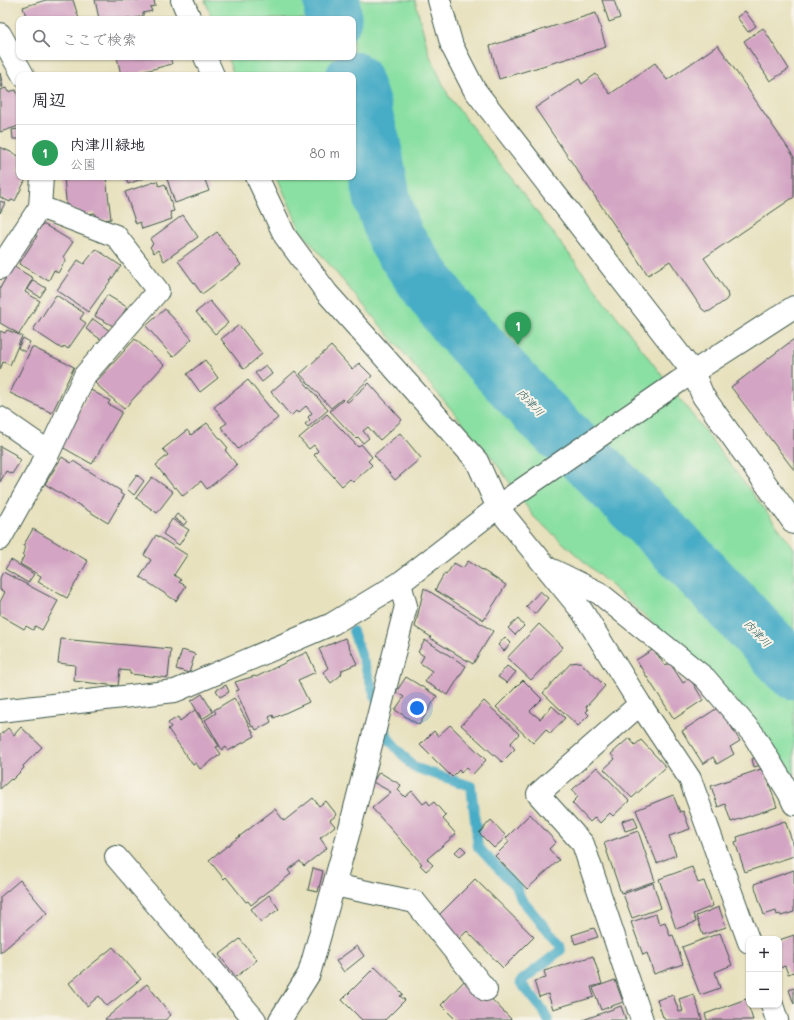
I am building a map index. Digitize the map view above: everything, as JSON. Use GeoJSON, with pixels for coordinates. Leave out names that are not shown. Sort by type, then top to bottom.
{"type":"FeatureCollection","features":[{"type":"Feature","properties":{"kind":"street"},"geometry":{"type":"LineString","coordinates":[[182,0],[189,16]]}},
{"type":"Feature","properties":{"kind":"street"},"geometry":{"type":"LineString","coordinates":[[439,0],[452,46],[474,89],[686,377],[703,396],[794,523]]}},
{"type":"Feature","properties":{"kind":"street"},"geometry":{"type":"LineString","coordinates":[[0,34],[21,72]]}},
{"type":"Feature","properties":{"kind":"street"},"geometry":{"type":"LineString","coordinates":[[207,60],[212,72]]}},
{"type":"Feature","properties":{"kind":"street"},"geometry":{"type":"LineString","coordinates":[[0,268],[40,207],[42,180]]}},
{"type":"Feature","properties":{"kind":"street"},"geometry":{"type":"LineString","coordinates":[[258,180],[285,236],[327,293],[477,461],[547,568],[582,611],[640,704],[690,779],[747,936]]}},
{"type":"Feature","properties":{"kind":"street"},"geometry":{"type":"LineString","coordinates":[[0,540],[49,452],[85,375],[158,291],[116,236],[40,207]]}},
{"type":"Feature","properties":{"kind":"street"},"geometry":{"type":"LineString","coordinates":[[0,711],[175,691],[332,624],[400,583],[505,503],[686,377],[794,307]]}},
{"type":"Feature","properties":{"kind":"street"},"geometry":{"type":"LineString","coordinates":[[0,418],[49,452]]}},
{"type":"Feature","properties":{"kind":"street"},"geometry":{"type":"LineString","coordinates":[[547,568],[599,593],[705,678],[753,734],[789,793],[794,804]]}},
{"type":"Feature","properties":{"kind":"street"},"geometry":{"type":"LineString","coordinates":[[280,1020],[309,974],[351,824],[406,606],[400,583]]}},
{"type":"Feature","properties":{"kind":"street"},"geometry":{"type":"LineString","coordinates":[[640,704],[538,794],[583,844],[642,1020]]}},
{"type":"Feature","properties":{"kind":"street"},"geometry":{"type":"LineString","coordinates":[[116,857],[255,1020]]}},
{"type":"Feature","properties":{"kind":"street"},"geometry":{"type":"LineString","coordinates":[[334,885],[415,902],[486,990]]}},
{"type":"Feature","properties":{"kind":"street"},"geometry":{"type":"LineString","coordinates":[[773,1008],[778,1020]]}},
{"type":"Feature","properties":{"kind":"green space"},"geometry":{"type":"Polygon","coordinates":[[[205,0],[415,0],[429,54],[449,97],[794,548],[794,777],[740,705],[654,624],[534,517],[493,459],[301,231],[278,180],[356,180],[356,72],[233,72],[228,60],[356,60],[356,16],[211,16],[205,0]]]}},
{"type":"Feature","properties":{"kind":"building"},"geometry":{"type":"Polygon","coordinates":[[[46,0],[73,0],[78,16],[26,16],[23,7],[46,0]]]}},
{"type":"Feature","properties":{"kind":"building"},"geometry":{"type":"Polygon","coordinates":[[[95,0],[154,0],[155,6],[150,7],[152,11],[143,13],[143,16],[98,16],[95,0]]]}},
{"type":"Feature","properties":{"kind":"building"},"geometry":{"type":"Polygon","coordinates":[[[602,0],[614,0],[620,18],[609,22],[602,0]]]}},
{"type":"Feature","properties":{"kind":"building"},"geometry":{"type":"Polygon","coordinates":[[[745,11],[756,26],[748,32],[737,17],[745,11]]]}},
{"type":"Feature","properties":{"kind":"building"},"geometry":{"type":"Polygon","coordinates":[[[596,13],[606,47],[499,79],[490,46],[596,13]]]}},
{"type":"Feature","properties":{"kind":"building"},"geometry":{"type":"Polygon","coordinates":[[[763,28],[789,69],[770,81],[744,41],[763,28]]]}},
{"type":"Feature","properties":{"kind":"building"},"geometry":{"type":"Polygon","coordinates":[[[718,45],[794,157],[794,197],[704,258],[727,292],[728,297],[710,311],[706,312],[702,309],[670,261],[648,275],[535,108],[579,79],[582,84],[596,74],[610,94],[655,63],[667,80],[718,45]]]}},
{"type":"Feature","properties":{"kind":"building"},"geometry":{"type":"Polygon","coordinates":[[[118,60],[171,60],[172,64],[141,72],[120,72],[118,60]]]}},
{"type":"Feature","properties":{"kind":"building"},"geometry":{"type":"Polygon","coordinates":[[[0,73],[3,87],[0,87],[0,73]]]}},
{"type":"Feature","properties":{"kind":"building"},"geometry":{"type":"Polygon","coordinates":[[[6,88],[8,92],[16,90],[16,127],[0,132],[0,90],[6,88]]]}},
{"type":"Feature","properties":{"kind":"building"},"geometry":{"type":"Polygon","coordinates":[[[16,129],[16,139],[13,139],[12,130],[16,129]]]}},
{"type":"Feature","properties":{"kind":"building"},"geometry":{"type":"Polygon","coordinates":[[[0,147],[16,155],[16,180],[26,180],[15,201],[11,200],[10,202],[0,197],[0,147]]]}},
{"type":"Feature","properties":{"kind":"building"},"geometry":{"type":"Polygon","coordinates":[[[64,180],[106,180],[111,219],[95,221],[95,213],[79,215],[79,210],[67,211],[64,180]]]}},
{"type":"Feature","properties":{"kind":"building"},"geometry":{"type":"Polygon","coordinates":[[[126,180],[139,180],[128,184],[126,180]]]}},
{"type":"Feature","properties":{"kind":"building"},"geometry":{"type":"Polygon","coordinates":[[[167,180],[205,180],[209,191],[175,203],[167,180]]]}},
{"type":"Feature","properties":{"kind":"building"},"geometry":{"type":"Polygon","coordinates":[[[157,181],[159,186],[165,184],[174,211],[170,212],[172,219],[142,229],[140,222],[136,224],[125,192],[157,181]]]}},
{"type":"Feature","properties":{"kind":"building"},"geometry":{"type":"Polygon","coordinates":[[[0,201],[5,203],[0,213],[0,201]]]}},
{"type":"Feature","properties":{"kind":"building"},"geometry":{"type":"Polygon","coordinates":[[[183,215],[198,237],[164,261],[158,250],[154,253],[150,247],[153,244],[150,239],[183,215]]]}},
{"type":"Feature","properties":{"kind":"building"},"geometry":{"type":"Polygon","coordinates":[[[40,225],[45,225],[73,242],[63,257],[66,259],[58,273],[54,270],[49,280],[44,279],[19,264],[37,236],[34,234],[40,225]]]}},
{"type":"Feature","properties":{"kind":"building"},"geometry":{"type":"Polygon","coordinates":[[[217,232],[241,265],[202,294],[178,261],[217,232]]]}},
{"type":"Feature","properties":{"kind":"building"},"geometry":{"type":"Polygon","coordinates":[[[96,249],[121,266],[88,312],[57,290],[78,260],[84,264],[96,249]]]}},
{"type":"Feature","properties":{"kind":"building"},"geometry":{"type":"Polygon","coordinates":[[[13,266],[33,278],[25,292],[40,301],[19,334],[0,323],[0,288],[13,266]]]}},
{"type":"Feature","properties":{"kind":"building"},"geometry":{"type":"Polygon","coordinates":[[[33,280],[46,288],[40,297],[27,289],[33,280]]]}},
{"type":"Feature","properties":{"kind":"building"},"geometry":{"type":"Polygon","coordinates":[[[56,295],[84,313],[80,319],[86,323],[68,349],[64,346],[62,349],[33,330],[56,295]]]}},
{"type":"Feature","properties":{"kind":"building"},"geometry":{"type":"Polygon","coordinates":[[[107,295],[127,307],[115,327],[95,316],[107,295]]]}},
{"type":"Feature","properties":{"kind":"building"},"geometry":{"type":"Polygon","coordinates":[[[210,301],[228,323],[215,334],[196,312],[210,301]]]}},
{"type":"Feature","properties":{"kind":"building"},"geometry":{"type":"Polygon","coordinates":[[[165,309],[192,339],[173,357],[146,326],[165,309]]]}},
{"type":"Feature","properties":{"kind":"building"},"geometry":{"type":"Polygon","coordinates":[[[93,319],[110,331],[103,341],[86,329],[93,319]]]}},
{"type":"Feature","properties":{"kind":"building"},"geometry":{"type":"Polygon","coordinates":[[[239,325],[262,354],[244,369],[221,339],[239,325]]]}},
{"type":"Feature","properties":{"kind":"building"},"geometry":{"type":"Polygon","coordinates":[[[7,330],[22,336],[10,365],[3,362],[0,370],[0,331],[5,333],[7,330]]]}},
{"type":"Feature","properties":{"kind":"building"},"geometry":{"type":"Polygon","coordinates":[[[23,338],[30,342],[25,352],[18,348],[23,338]]]}},
{"type":"Feature","properties":{"kind":"building"},"geometry":{"type":"Polygon","coordinates":[[[135,339],[164,365],[124,409],[95,383],[135,339]]]}},
{"type":"Feature","properties":{"kind":"building"},"geometry":{"type":"Polygon","coordinates":[[[794,339],[794,470],[731,387],[794,339]]]}},
{"type":"Feature","properties":{"kind":"building"},"geometry":{"type":"Polygon","coordinates":[[[331,346],[352,369],[359,363],[372,376],[346,401],[348,402],[369,383],[402,420],[380,440],[368,427],[363,431],[369,438],[363,443],[358,437],[356,439],[330,411],[343,400],[342,399],[331,408],[300,374],[331,346]]]}},
{"type":"Feature","properties":{"kind":"building"},"geometry":{"type":"Polygon","coordinates":[[[32,347],[74,367],[52,413],[10,393],[32,347]]]}},
{"type":"Feature","properties":{"kind":"building"},"geometry":{"type":"Polygon","coordinates":[[[205,360],[218,378],[200,392],[187,374],[205,360]]]}},
{"type":"Feature","properties":{"kind":"building"},"geometry":{"type":"Polygon","coordinates":[[[266,365],[272,374],[262,382],[255,373],[266,365]]]}},
{"type":"Feature","properties":{"kind":"building"},"geometry":{"type":"Polygon","coordinates":[[[295,371],[328,410],[308,427],[305,424],[310,420],[308,417],[312,413],[306,406],[298,413],[296,411],[291,416],[271,392],[295,371]]]}},
{"type":"Feature","properties":{"kind":"building"},"geometry":{"type":"Polygon","coordinates":[[[248,380],[278,418],[238,449],[221,427],[227,423],[214,407],[248,380]]]}},
{"type":"Feature","properties":{"kind":"building"},"geometry":{"type":"Polygon","coordinates":[[[91,390],[110,401],[108,404],[122,412],[92,464],[62,447],[64,437],[91,390]]]}},
{"type":"Feature","properties":{"kind":"building"},"geometry":{"type":"Polygon","coordinates":[[[327,414],[358,447],[361,444],[372,457],[368,461],[372,465],[353,482],[350,479],[342,486],[314,455],[318,451],[314,445],[309,449],[299,438],[327,414]]]}},
{"type":"Feature","properties":{"kind":"building"},"geometry":{"type":"Polygon","coordinates":[[[207,423],[228,448],[225,450],[237,465],[207,489],[201,481],[183,496],[176,487],[174,488],[156,465],[168,455],[163,449],[187,430],[191,435],[207,423]]]}},
{"type":"Feature","properties":{"kind":"building"},"geometry":{"type":"Polygon","coordinates":[[[400,433],[421,458],[395,480],[374,455],[400,433]]]}},
{"type":"Feature","properties":{"kind":"building"},"geometry":{"type":"Polygon","coordinates":[[[0,446],[16,455],[15,457],[21,460],[12,474],[6,471],[0,482],[0,446]]]}},
{"type":"Feature","properties":{"kind":"building"},"geometry":{"type":"Polygon","coordinates":[[[62,457],[71,463],[73,461],[121,491],[120,493],[124,496],[108,523],[45,484],[62,457]]]}},
{"type":"Feature","properties":{"kind":"building"},"geometry":{"type":"Polygon","coordinates":[[[137,475],[144,481],[134,495],[127,489],[137,475]]]}},
{"type":"Feature","properties":{"kind":"building"},"geometry":{"type":"Polygon","coordinates":[[[152,477],[173,492],[157,513],[136,498],[152,477]]]}},
{"type":"Feature","properties":{"kind":"building"},"geometry":{"type":"Polygon","coordinates":[[[177,514],[187,521],[184,525],[174,518],[177,514]]]}},
{"type":"Feature","properties":{"kind":"building"},"geometry":{"type":"Polygon","coordinates":[[[172,519],[189,530],[179,545],[163,534],[172,519]]]}},
{"type":"Feature","properties":{"kind":"building"},"geometry":{"type":"Polygon","coordinates":[[[33,529],[88,561],[67,598],[38,582],[41,576],[20,564],[24,556],[22,555],[26,548],[23,546],[33,529]]]}},
{"type":"Feature","properties":{"kind":"building"},"geometry":{"type":"Polygon","coordinates":[[[156,535],[187,555],[174,575],[181,580],[179,582],[186,586],[176,601],[140,577],[151,560],[144,555],[156,535]]]}},
{"type":"Feature","properties":{"kind":"building"},"geometry":{"type":"Polygon","coordinates":[[[11,560],[34,574],[28,583],[5,569],[11,560]]]}},
{"type":"Feature","properties":{"kind":"building"},"geometry":{"type":"Polygon","coordinates":[[[468,561],[506,585],[484,620],[435,590],[444,574],[446,575],[454,563],[463,568],[468,561]]]}},
{"type":"Feature","properties":{"kind":"building"},"geometry":{"type":"Polygon","coordinates":[[[3,572],[58,601],[42,630],[35,626],[33,630],[26,626],[24,629],[0,615],[0,602],[5,592],[0,590],[0,578],[3,572]]]}},
{"type":"Feature","properties":{"kind":"building"},"geometry":{"type":"Polygon","coordinates":[[[424,588],[493,631],[473,664],[430,638],[431,637],[415,627],[424,588]]]}},
{"type":"Feature","properties":{"kind":"building"},"geometry":{"type":"Polygon","coordinates":[[[540,591],[548,598],[535,614],[526,607],[540,591]]]}},
{"type":"Feature","properties":{"kind":"building"},"geometry":{"type":"Polygon","coordinates":[[[518,619],[524,626],[515,635],[508,628],[518,619]]]}},
{"type":"Feature","properties":{"kind":"building"},"geometry":{"type":"Polygon","coordinates":[[[539,624],[563,647],[531,680],[507,658],[539,624]]]}},
{"type":"Feature","properties":{"kind":"building"},"geometry":{"type":"Polygon","coordinates":[[[505,637],[511,643],[504,651],[498,645],[505,637]]]}},
{"type":"Feature","properties":{"kind":"building"},"geometry":{"type":"Polygon","coordinates":[[[345,638],[357,664],[342,670],[341,675],[331,683],[323,672],[328,668],[319,649],[345,638]]]}},
{"type":"Feature","properties":{"kind":"building"},"geometry":{"type":"Polygon","coordinates":[[[61,639],[171,649],[168,678],[130,674],[130,671],[120,670],[118,686],[74,681],[75,665],[58,663],[61,639]]]}},
{"type":"Feature","properties":{"kind":"building"},"geometry":{"type":"Polygon","coordinates":[[[425,640],[466,666],[448,695],[425,682],[432,671],[420,663],[424,656],[418,652],[425,640]]]}},
{"type":"Feature","properties":{"kind":"building"},"geometry":{"type":"Polygon","coordinates":[[[654,649],[665,666],[670,663],[683,683],[690,678],[703,700],[674,719],[636,660],[654,649]]]}},
{"type":"Feature","properties":{"kind":"building"},"geometry":{"type":"Polygon","coordinates":[[[182,650],[195,654],[189,673],[176,669],[182,650]]]}},
{"type":"Feature","properties":{"kind":"building"},"geometry":{"type":"Polygon","coordinates":[[[307,652],[316,672],[298,680],[309,702],[274,718],[273,715],[269,717],[271,722],[256,730],[254,726],[252,727],[236,691],[239,690],[235,682],[255,676],[256,677],[307,652]]]}},
{"type":"Feature","properties":{"kind":"building"},"geometry":{"type":"Polygon","coordinates":[[[580,662],[605,686],[586,707],[588,710],[586,712],[589,715],[578,726],[543,693],[571,663],[580,662]]]}},
{"type":"Feature","properties":{"kind":"building"},"geometry":{"type":"Polygon","coordinates":[[[507,666],[516,672],[507,683],[498,677],[507,666]]]}},
{"type":"Feature","properties":{"kind":"building"},"geometry":{"type":"Polygon","coordinates":[[[406,677],[437,696],[419,725],[395,710],[404,697],[396,692],[406,677]]]}},
{"type":"Feature","properties":{"kind":"building"},"geometry":{"type":"Polygon","coordinates":[[[523,680],[542,699],[530,711],[540,719],[552,706],[565,718],[550,734],[546,729],[533,743],[496,707],[523,680]]]}},
{"type":"Feature","properties":{"kind":"building"},"geometry":{"type":"Polygon","coordinates":[[[226,685],[229,692],[220,697],[216,690],[226,685]]]}},
{"type":"Feature","properties":{"kind":"building"},"geometry":{"type":"Polygon","coordinates":[[[202,694],[213,712],[202,719],[191,701],[202,694]]]}},
{"type":"Feature","properties":{"kind":"building"},"geometry":{"type":"Polygon","coordinates":[[[234,698],[255,736],[228,751],[226,747],[222,750],[205,720],[216,713],[214,710],[234,698]]]}},
{"type":"Feature","properties":{"kind":"building"},"geometry":{"type":"Polygon","coordinates":[[[484,701],[519,734],[510,744],[515,749],[502,762],[461,725],[484,701]]]}},
{"type":"Feature","properties":{"kind":"building"},"geometry":{"type":"Polygon","coordinates":[[[719,707],[740,741],[730,747],[734,754],[717,764],[713,757],[703,764],[682,731],[719,707]]]}},
{"type":"Feature","properties":{"kind":"building"},"geometry":{"type":"Polygon","coordinates":[[[195,710],[219,746],[216,747],[221,754],[200,769],[196,763],[193,765],[168,729],[171,727],[168,723],[178,717],[180,721],[195,710]]]}},
{"type":"Feature","properties":{"kind":"building"},"geometry":{"type":"Polygon","coordinates":[[[450,725],[486,760],[473,774],[466,767],[461,773],[459,770],[452,777],[420,745],[434,731],[438,736],[450,725]]]}},
{"type":"Feature","properties":{"kind":"building"},"geometry":{"type":"Polygon","coordinates":[[[21,727],[42,747],[23,766],[24,768],[12,780],[11,779],[0,789],[0,735],[8,728],[14,735],[21,727]]]}},
{"type":"Feature","properties":{"kind":"building"},"geometry":{"type":"Polygon","coordinates":[[[629,738],[635,745],[641,740],[666,767],[632,798],[604,769],[615,759],[611,754],[629,738]]]}},
{"type":"Feature","properties":{"kind":"building"},"geometry":{"type":"Polygon","coordinates":[[[758,756],[761,765],[754,767],[752,759],[758,756]]]}},
{"type":"Feature","properties":{"kind":"building"},"geometry":{"type":"Polygon","coordinates":[[[597,767],[629,801],[613,816],[610,813],[600,823],[595,817],[590,822],[572,803],[578,797],[572,790],[597,767]]]}},
{"type":"Feature","properties":{"kind":"building"},"geometry":{"type":"Polygon","coordinates":[[[764,768],[777,807],[731,822],[725,804],[718,807],[711,786],[764,768]]]}},
{"type":"Feature","properties":{"kind":"building"},"geometry":{"type":"Polygon","coordinates":[[[379,772],[401,785],[398,790],[405,797],[412,791],[423,804],[427,801],[430,805],[434,802],[446,816],[443,819],[456,834],[427,859],[433,865],[426,871],[420,865],[422,864],[372,808],[391,792],[373,782],[379,772]]]}},
{"type":"Feature","properties":{"kind":"building"},"geometry":{"type":"Polygon","coordinates":[[[673,795],[680,812],[683,811],[690,829],[669,836],[676,855],[657,863],[636,810],[673,795]]]}},
{"type":"Feature","properties":{"kind":"building"},"geometry":{"type":"Polygon","coordinates":[[[313,798],[319,806],[326,801],[337,815],[330,820],[335,826],[320,838],[327,848],[304,866],[300,861],[288,870],[291,874],[251,905],[248,901],[246,902],[226,877],[224,879],[209,860],[275,809],[284,821],[313,798]]]}},
{"type":"Feature","properties":{"kind":"building"},"geometry":{"type":"Polygon","coordinates":[[[530,814],[556,842],[549,849],[559,860],[527,889],[495,856],[509,842],[506,838],[530,814]]]}},
{"type":"Feature","properties":{"kind":"building"},"geometry":{"type":"Polygon","coordinates":[[[634,817],[638,827],[625,831],[622,821],[634,817]]]}},
{"type":"Feature","properties":{"kind":"building"},"geometry":{"type":"Polygon","coordinates":[[[491,820],[505,835],[503,838],[504,839],[494,848],[479,833],[491,820]]]}},
{"type":"Feature","properties":{"kind":"building"},"geometry":{"type":"Polygon","coordinates":[[[785,821],[794,846],[794,856],[745,872],[735,842],[738,841],[737,837],[785,821]]]}},
{"type":"Feature","properties":{"kind":"building"},"geometry":{"type":"Polygon","coordinates":[[[638,831],[655,881],[621,893],[604,843],[638,831]]]}},
{"type":"Feature","properties":{"kind":"building"},"geometry":{"type":"Polygon","coordinates":[[[461,846],[466,851],[460,856],[455,852],[461,846]]]}},
{"type":"Feature","properties":{"kind":"building"},"geometry":{"type":"Polygon","coordinates":[[[692,867],[698,883],[704,881],[713,906],[693,914],[696,922],[676,929],[659,879],[692,867]]]}},
{"type":"Feature","properties":{"kind":"building"},"geometry":{"type":"Polygon","coordinates":[[[313,868],[323,871],[318,892],[308,890],[313,868]]]}},
{"type":"Feature","properties":{"kind":"building"},"geometry":{"type":"Polygon","coordinates":[[[794,870],[794,912],[781,916],[780,914],[777,915],[776,911],[764,915],[754,884],[794,870]]]}},
{"type":"Feature","properties":{"kind":"building"},"geometry":{"type":"Polygon","coordinates":[[[475,879],[534,937],[503,968],[467,931],[457,941],[435,919],[475,879]]]}},
{"type":"Feature","properties":{"kind":"building"},"geometry":{"type":"Polygon","coordinates":[[[20,880],[47,913],[0,953],[0,897],[20,880]]]}},
{"type":"Feature","properties":{"kind":"building"},"geometry":{"type":"Polygon","coordinates":[[[653,883],[661,908],[632,918],[623,894],[653,883]]]}},
{"type":"Feature","properties":{"kind":"building"},"geometry":{"type":"Polygon","coordinates":[[[269,895],[279,909],[261,922],[251,909],[269,895]]]}},
{"type":"Feature","properties":{"kind":"building"},"geometry":{"type":"Polygon","coordinates":[[[719,907],[726,927],[703,935],[696,916],[719,907]]]}},
{"type":"Feature","properties":{"kind":"building"},"geometry":{"type":"Polygon","coordinates":[[[656,914],[659,924],[665,922],[670,936],[673,935],[683,964],[654,974],[647,953],[643,955],[631,922],[656,914]]]}},
{"type":"Feature","properties":{"kind":"building"},"geometry":{"type":"Polygon","coordinates":[[[594,928],[598,937],[575,944],[572,935],[594,928]]]}},
{"type":"Feature","properties":{"kind":"building"},"geometry":{"type":"Polygon","coordinates":[[[720,933],[732,965],[715,972],[720,988],[700,995],[682,947],[720,933]]]}},
{"type":"Feature","properties":{"kind":"building"},"geometry":{"type":"Polygon","coordinates":[[[794,935],[794,972],[788,974],[785,966],[782,967],[782,939],[794,935]]]}},
{"type":"Feature","properties":{"kind":"building"},"geometry":{"type":"Polygon","coordinates":[[[240,939],[257,960],[236,977],[219,955],[240,939]]]}},
{"type":"Feature","properties":{"kind":"building"},"geometry":{"type":"Polygon","coordinates":[[[357,946],[364,956],[344,972],[336,961],[357,946]]]}},
{"type":"Feature","properties":{"kind":"building"},"geometry":{"type":"Polygon","coordinates":[[[113,947],[141,979],[107,1006],[99,996],[87,1006],[69,983],[113,947]]]}},
{"type":"Feature","properties":{"kind":"building"},"geometry":{"type":"Polygon","coordinates":[[[593,956],[602,984],[591,987],[594,997],[553,1009],[548,994],[539,997],[534,981],[546,978],[544,971],[593,956]]]}},
{"type":"Feature","properties":{"kind":"building"},"geometry":{"type":"Polygon","coordinates":[[[375,967],[403,994],[400,996],[405,1000],[385,1020],[362,1020],[342,1000],[375,967]]]}},
{"type":"Feature","properties":{"kind":"building"},"geometry":{"type":"Polygon","coordinates":[[[469,976],[512,1020],[456,1020],[441,1005],[469,976]]]}},
{"type":"Feature","properties":{"kind":"building"},"geometry":{"type":"Polygon","coordinates":[[[615,980],[623,1002],[601,1010],[593,988],[615,980]]]}},
{"type":"Feature","properties":{"kind":"building"},"geometry":{"type":"Polygon","coordinates":[[[147,984],[171,1015],[165,1020],[105,1019],[147,984]]]}},
{"type":"Feature","properties":{"kind":"building"},"geometry":{"type":"Polygon","coordinates":[[[794,988],[794,1004],[789,990],[794,988]]]}},
{"type":"Feature","properties":{"kind":"building"},"geometry":{"type":"Polygon","coordinates":[[[694,994],[702,1020],[665,1020],[657,1000],[673,995],[679,1012],[683,1011],[679,999],[694,994]]]}},
{"type":"Feature","properties":{"kind":"building"},"geometry":{"type":"Polygon","coordinates":[[[746,999],[746,1008],[749,1008],[753,1020],[707,1020],[705,1014],[746,999]]]}},
{"type":"Feature","properties":{"kind":"building"},"geometry":{"type":"Polygon","coordinates":[[[621,1006],[626,1020],[583,1020],[621,1006]]]}},
{"type":"Feature","properties":{"kind":"waterway","name":"内津川"},"geometry":{"type":"LineString","coordinates":[[332,0],[333,16]]}},
{"type":"Feature","properties":{"kind":"waterway","name":"内津川"},"geometry":{"type":"LineString","coordinates":[[356,89],[372,143],[383,202],[396,239],[457,324],[539,412],[692,563],[794,671]]}},
{"type":"Feature","properties":{"kind":"waterway"},"geometry":{"type":"LineString","coordinates":[[353,631],[377,702]]}},
{"type":"Feature","properties":{"kind":"waterway"},"geometry":{"type":"LineString","coordinates":[[382,718],[388,738],[413,767],[471,786],[478,847],[517,888],[521,899],[560,945],[561,950],[520,982],[543,1010],[548,1020]]}},
{"type":"Feature","properties":{"kind":"place","name":"内津川緑地"},"geometry":{"type":"Point","coordinates":[518,345]}}]}
